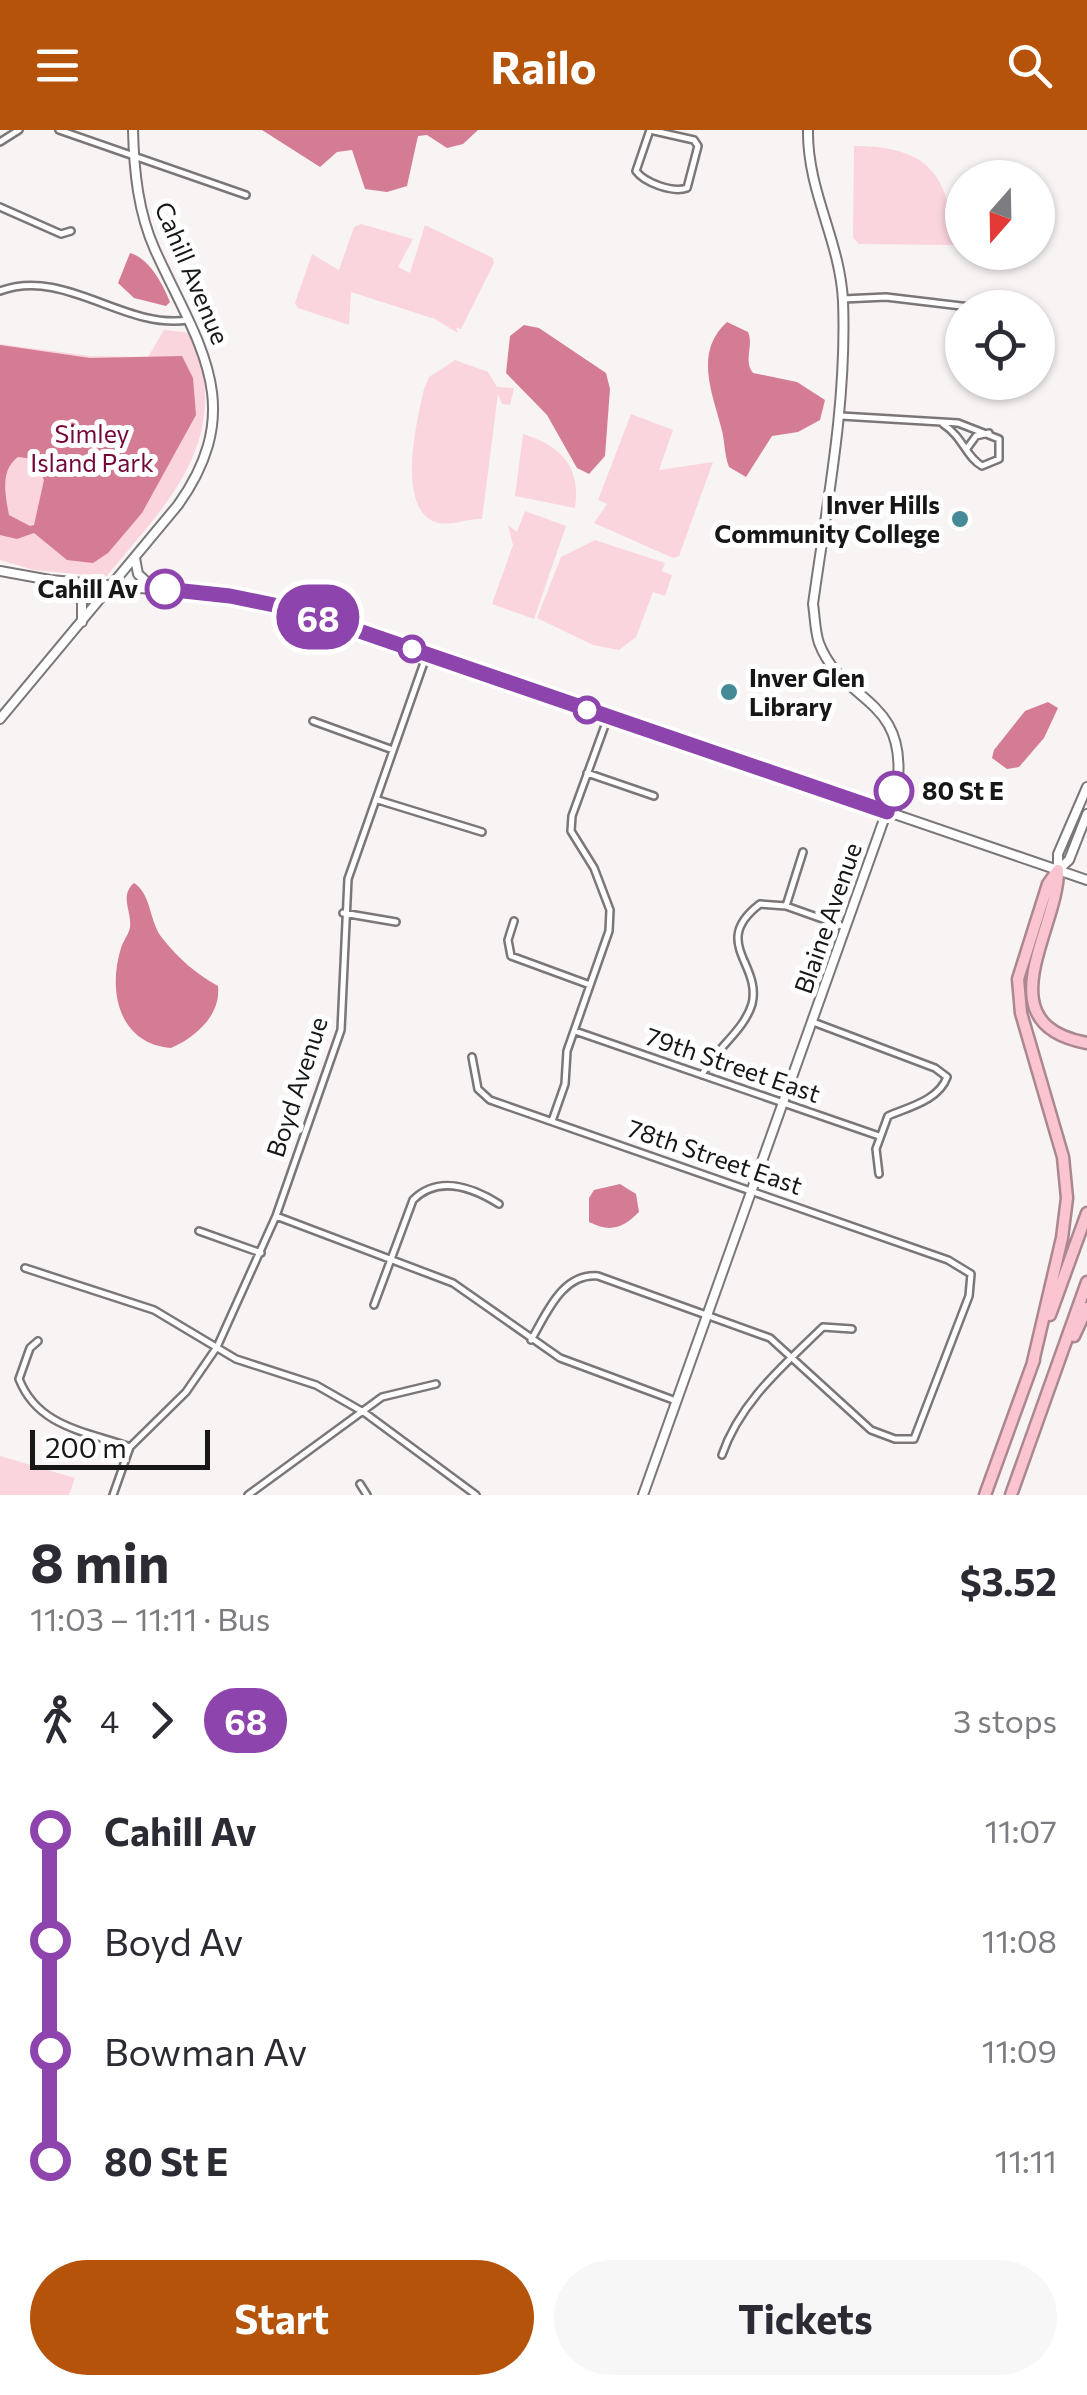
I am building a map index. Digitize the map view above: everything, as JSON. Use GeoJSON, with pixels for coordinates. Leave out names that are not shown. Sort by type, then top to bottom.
{"type":"FeatureCollection","features":[{"type":"Feature","properties":{"kind":"highway"},"geometry":{"type":"LineString","coordinates":[[1058,870],[1058,887],[1034,960],[1030,989],[1046,1024],[1064,1036],[1087,1043]]}},
{"type":"Feature","properties":{"kind":"highway"},"geometry":{"type":"LineString","coordinates":[[1033,1362],[1062,1238],[1066,1198],[1063,1157],[1020,1013],[1018,980],[1048,884],[1058,870]]}},
{"type":"Feature","properties":{"kind":"highway"},"geometry":{"type":"LineString","coordinates":[[985,1495],[1087,1214]]}},
{"type":"Feature","properties":{"kind":"highway"},"geometry":{"type":"LineString","coordinates":[[1011,1495],[1087,1282]]}},
{"type":"Feature","properties":{"kind":"highway"},"geometry":{"type":"LineString","coordinates":[[1047,1396],[1087,1308]]}},
{"type":"Feature","properties":{"kind":"street"},"geometry":{"type":"LineString","coordinates":[[0,142],[19,130]]}},
{"type":"Feature","properties":{"kind":"street"},"geometry":{"type":"LineString","coordinates":[[59,130],[246,195]]}},
{"type":"Feature","properties":{"kind":"street","name":"Cahill Avenue"},"geometry":{"type":"LineString","coordinates":[[0,719],[195,480],[209,439],[213,403],[207,357],[140,208],[133,130]]}},
{"type":"Feature","properties":{"kind":"street"},"geometry":{"type":"LineString","coordinates":[[650,130],[694,140],[698,146],[686,188],[678,191],[640,177],[636,171],[650,130]]}},
{"type":"Feature","properties":{"kind":"street","name":"Blaine Avenue"},"geometry":{"type":"LineString","coordinates":[[643,1495],[898,780],[896,738],[890,722],[828,659],[816,626],[814,604],[842,416],[843,299],[838,256],[807,164],[808,130]]}},
{"type":"Feature","properties":{"kind":"street"},"geometry":{"type":"LineString","coordinates":[[0,207],[61,234],[71,230]]}},
{"type":"Feature","properties":{"kind":"street"},"geometry":{"type":"LineString","coordinates":[[0,291],[33,285],[58,288],[164,324],[191,320]]}},
{"type":"Feature","properties":{"kind":"street"},"geometry":{"type":"LineString","coordinates":[[843,299],[886,297],[945,304]]}},
{"type":"Feature","properties":{"kind":"street"},"geometry":{"type":"LineString","coordinates":[[842,416],[974,426],[990,432],[1002,450],[992,464],[982,466],[970,460],[968,447],[943,424]]}},
{"type":"Feature","properties":{"kind":"street"},"geometry":{"type":"LineString","coordinates":[[968,447],[976,436],[990,432]]}},
{"type":"Feature","properties":{"kind":"street"},"geometry":{"type":"LineString","coordinates":[[135,558],[138,574],[155,588]]}},
{"type":"Feature","properties":{"kind":"street"},"geometry":{"type":"LineString","coordinates":[[0,571],[267,603],[1087,880]]}},
{"type":"Feature","properties":{"kind":"street"},"geometry":{"type":"LineString","coordinates":[[70,581],[82,599],[82,622]]}},
{"type":"Feature","properties":{"kind":"street","name":"Boyd Avenue"},"geometry":{"type":"LineString","coordinates":[[113,1495],[130,1448],[186,1392],[217,1347],[276,1216],[341,1030],[343,914],[348,880],[427,654]]}},
{"type":"Feature","properties":{"kind":"street"},"geometry":{"type":"LineString","coordinates":[[552,1122],[566,1084],[574,1031],[609,931],[610,910],[594,868],[571,831],[572,816],[608,717]]}},
{"type":"Feature","properties":{"kind":"street"},"geometry":{"type":"LineString","coordinates":[[313,722],[393,750]]}},
{"type":"Feature","properties":{"kind":"street"},"geometry":{"type":"LineString","coordinates":[[587,773],[654,796]]}},
{"type":"Feature","properties":{"kind":"street"},"geometry":{"type":"LineString","coordinates":[[1058,870],[1058,854],[1087,787]]}},
{"type":"Feature","properties":{"kind":"street"},"geometry":{"type":"LineString","coordinates":[[378,800],[482,832]]}},
{"type":"Feature","properties":{"kind":"street"},"geometry":{"type":"LineString","coordinates":[[1058,870],[1069,860],[1087,814]]}},
{"type":"Feature","properties":{"kind":"street"},"geometry":{"type":"LineString","coordinates":[[786,906],[803,852]]}},
{"type":"Feature","properties":{"kind":"street"},"geometry":{"type":"LineString","coordinates":[[702,1075],[712,1055],[744,1022],[753,1000],[750,979],[736,948],[744,916],[760,904],[786,906],[845,927]]}},
{"type":"Feature","properties":{"kind":"street"},"geometry":{"type":"LineString","coordinates":[[343,914],[396,922]]}},
{"type":"Feature","properties":{"kind":"street"},"geometry":{"type":"LineString","coordinates":[[514,921],[508,940],[511,956],[590,985]]}},
{"type":"Feature","properties":{"kind":"street"},"geometry":{"type":"LineString","coordinates":[[813,1022],[935,1068],[947,1077],[943,1087],[926,1100],[888,1116],[879,1136],[879,1174]]}},
{"type":"Feature","properties":{"kind":"street","name":"79th Street East"},"geometry":{"type":"LineString","coordinates":[[574,1031],[879,1136]]}},
{"type":"Feature","properties":{"kind":"street","name":"78th Street East"},"geometry":{"type":"LineString","coordinates":[[472,1057],[478,1089],[490,1100],[948,1260],[971,1274],[970,1296],[914,1439],[895,1439],[872,1430],[793,1356]]}},
{"type":"Feature","properties":{"kind":"street"},"geometry":{"type":"LineString","coordinates":[[374,1305],[414,1200],[424,1190],[455,1186],[499,1204]]}},
{"type":"Feature","properties":{"kind":"street"},"geometry":{"type":"LineString","coordinates":[[276,1216],[452,1283],[560,1358],[676,1401]]}},
{"type":"Feature","properties":{"kind":"street"},"geometry":{"type":"LineString","coordinates":[[199,1231],[260,1253]]}},
{"type":"Feature","properties":{"kind":"street"},"geometry":{"type":"LineString","coordinates":[[25,1268],[154,1310],[251,1366],[316,1385],[365,1414],[476,1495]]}},
{"type":"Feature","properties":{"kind":"street"},"geometry":{"type":"LineString","coordinates":[[530,1340],[568,1283],[582,1275],[598,1276],[770,1338],[793,1356]]}},
{"type":"Feature","properties":{"kind":"street"},"geometry":{"type":"LineString","coordinates":[[722,1455],[734,1420],[793,1356],[823,1327],[852,1329]]}},
{"type":"Feature","properties":{"kind":"street"},"geometry":{"type":"LineString","coordinates":[[38,1340],[30,1348],[19,1378],[28,1402],[49,1419],[130,1448]]}},
{"type":"Feature","properties":{"kind":"street"},"geometry":{"type":"LineString","coordinates":[[248,1495],[365,1414],[382,1397],[436,1384]]}},
{"type":"Feature","properties":{"kind":"street"},"geometry":{"type":"LineString","coordinates":[[360,1484],[367,1495]]}},
{"type":"Feature","properties":{"kind":"green space"},"geometry":{"type":"Polygon","coordinates":[[[854,146],[900,151],[930,169],[940,182],[945,195],[945,245],[859,244],[853,238],[854,146]]]}},
{"type":"Feature","properties":{"kind":"green space"},"geometry":{"type":"Polygon","coordinates":[[[361,224],[413,239],[398,267],[410,273],[425,225],[493,258],[461,329],[456,328],[458,333],[435,319],[351,292],[349,325],[298,308],[295,303],[312,254],[339,270],[354,227],[361,224]]]}},
{"type":"Feature","properties":{"kind":"green space","name":"Simley Island Park"},"geometry":{"type":"Polygon","coordinates":[[[164,330],[192,333],[203,371],[205,406],[200,437],[172,494],[106,577],[34,570],[0,560],[0,344],[90,356],[148,357],[164,330]]]}},
{"type":"Feature","properties":{"kind":"green space"},"geometry":{"type":"Polygon","coordinates":[[[455,360],[488,372],[497,387],[514,388],[510,405],[502,404],[498,394],[482,519],[441,523],[423,513],[416,499],[412,462],[417,421],[429,377],[455,360]]]}},
{"type":"Feature","properties":{"kind":"green space"},"geometry":{"type":"Polygon","coordinates":[[[631,414],[673,430],[659,470],[713,462],[679,556],[673,558],[594,523],[607,504],[598,500],[631,414]]]}},
{"type":"Feature","properties":{"kind":"green space"},"geometry":{"type":"Polygon","coordinates":[[[523,434],[548,445],[566,460],[575,481],[575,508],[515,496],[523,434]]]}},
{"type":"Feature","properties":{"kind":"green space"},"geometry":{"type":"Polygon","coordinates":[[[525,511],[566,526],[534,619],[492,604],[513,545],[508,525],[517,532],[525,511]]]}},
{"type":"Feature","properties":{"kind":"green space"},"geometry":{"type":"Polygon","coordinates":[[[595,540],[665,563],[662,571],[672,575],[665,596],[653,592],[636,637],[619,650],[593,645],[537,618],[561,557],[595,540]]]}},
{"type":"Feature","properties":{"kind":"green space"},"geometry":{"type":"Polygon","coordinates":[[[0,1456],[75,1478],[69,1495],[0,1495],[0,1456]]]}},
{"type":"Feature","properties":{"kind":"shaded area"},"geometry":{"type":"Polygon","coordinates":[[[262,130],[478,130],[463,144],[447,148],[427,135],[418,136],[407,186],[387,192],[365,189],[352,150],[337,152],[320,167],[262,130]]]}},
{"type":"Feature","properties":{"kind":"shaded area"},"geometry":{"type":"Polygon","coordinates":[[[130,253],[154,273],[170,302],[166,306],[134,298],[118,283],[130,253]]]}},
{"type":"Feature","properties":{"kind":"shaded area"},"geometry":{"type":"Polygon","coordinates":[[[727,322],[748,332],[753,373],[797,382],[825,400],[820,420],[798,432],[772,436],[746,477],[729,467],[708,373],[711,346],[727,322]]]}},
{"type":"Feature","properties":{"kind":"shaded area"},"geometry":{"type":"Polygon","coordinates":[[[524,325],[539,328],[606,373],[610,389],[605,456],[589,474],[577,468],[547,415],[506,373],[510,336],[524,325]]]}},
{"type":"Feature","properties":{"kind":"shaded area","name":"Simley Island Park"},"geometry":{"type":"Polygon","coordinates":[[[0,345],[90,358],[182,356],[193,378],[196,415],[142,513],[108,553],[93,563],[67,560],[34,533],[17,539],[0,535],[0,345]],[[18,457],[8,469],[5,483],[9,515],[30,526],[34,525],[44,480],[34,459],[18,457]]]}},
{"type":"Feature","properties":{"kind":"shaded area"},"geometry":{"type":"Polygon","coordinates":[[[1048,702],[1058,708],[1044,738],[1019,767],[1007,769],[992,758],[1025,711],[1048,702]]]}},
{"type":"Feature","properties":{"kind":"shaded area"},"geometry":{"type":"Polygon","coordinates":[[[134,883],[144,894],[163,939],[188,965],[218,986],[215,1006],[205,1024],[171,1048],[140,1037],[129,1026],[117,998],[117,965],[130,927],[127,893],[134,883]]]}},
{"type":"Feature","properties":{"kind":"shaded area"},"geometry":{"type":"Polygon","coordinates":[[[620,1184],[636,1194],[639,1212],[616,1227],[589,1222],[589,1198],[594,1190],[620,1184]]]}},
{"type":"Feature","properties":{"kind":"bus line","name":"68"},"geometry":{"type":"LineString","coordinates":[[165,589],[256,600],[298,610],[887,812],[894,791]]}},
{"type":"Feature","properties":{"kind":"place","name":"Inver Hills Community College"},"geometry":{"type":"Point","coordinates":[960,519]}},
{"type":"Feature","properties":{"kind":"place","name":"Cahill Av"},"geometry":{"type":"Point","coordinates":[165,589]}},
{"type":"Feature","properties":{"kind":"place","name":"Inver Glen Library"},"geometry":{"type":"Point","coordinates":[729,692]}},
{"type":"Feature","properties":{"kind":"place","name":"80 St E"},"geometry":{"type":"Point","coordinates":[894,791]}}]}
